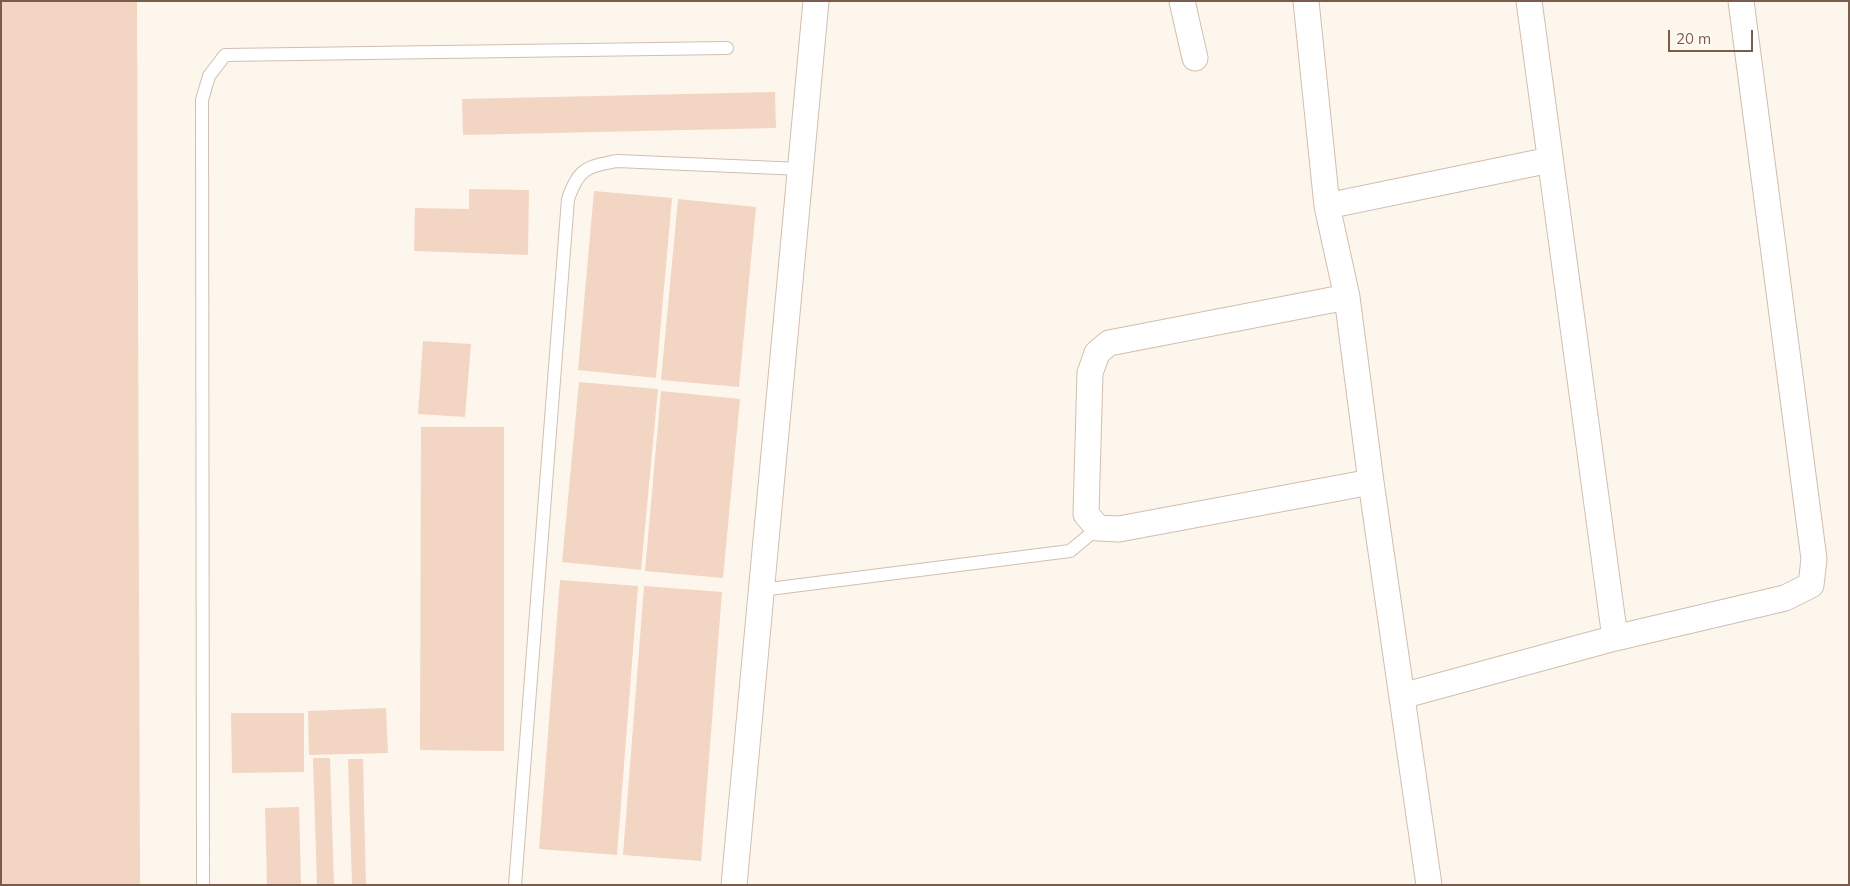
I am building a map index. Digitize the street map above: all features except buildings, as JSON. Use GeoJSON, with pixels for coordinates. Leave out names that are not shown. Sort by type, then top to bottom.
{"type":"FeatureCollection","features":[{"type":"Feature","properties":{"kind":"street"},"geometry":{"type":"LineString","coordinates":[[734,885],[816,1]]}},
{"type":"Feature","properties":{"kind":"street"},"geometry":{"type":"LineString","coordinates":[[1182,1],[1195,58]]}},
{"type":"Feature","properties":{"kind":"street"},"geometry":{"type":"LineString","coordinates":[[1306,1],[1327,206],[1347,297],[1371,482],[1429,885]]}},
{"type":"Feature","properties":{"kind":"street"},"geometry":{"type":"LineString","coordinates":[[1529,1],[1614,638]]}},
{"type":"Feature","properties":{"kind":"street"},"geometry":{"type":"LineString","coordinates":[[1402,696],[1614,638],[1785,598],[1811,585],[1814,559],[1740,1]]}},
{"type":"Feature","properties":{"kind":"street"},"geometry":{"type":"LineString","coordinates":[[1327,206],[1550,160]]}},
{"type":"Feature","properties":{"kind":"street"},"geometry":{"type":"LineString","coordinates":[[1347,297],[1109,343],[1096,353],[1090,373],[1086,514],[1098,528],[1119,529],[1371,482]]}},
{"type":"Feature","properties":{"kind":"lane"},"geometry":{"type":"LineString","coordinates":[[204,885],[202,100],[209,76],[225,55],[728,48]]}},
{"type":"Feature","properties":{"kind":"lane"},"geometry":{"type":"LineString","coordinates":[[515,885],[568,199],[574,180],[589,166],[617,161],[801,169]]}},
{"type":"Feature","properties":{"kind":"lane"},"geometry":{"type":"LineString","coordinates":[[761,590],[1070,551],[1098,528]]}}]}
